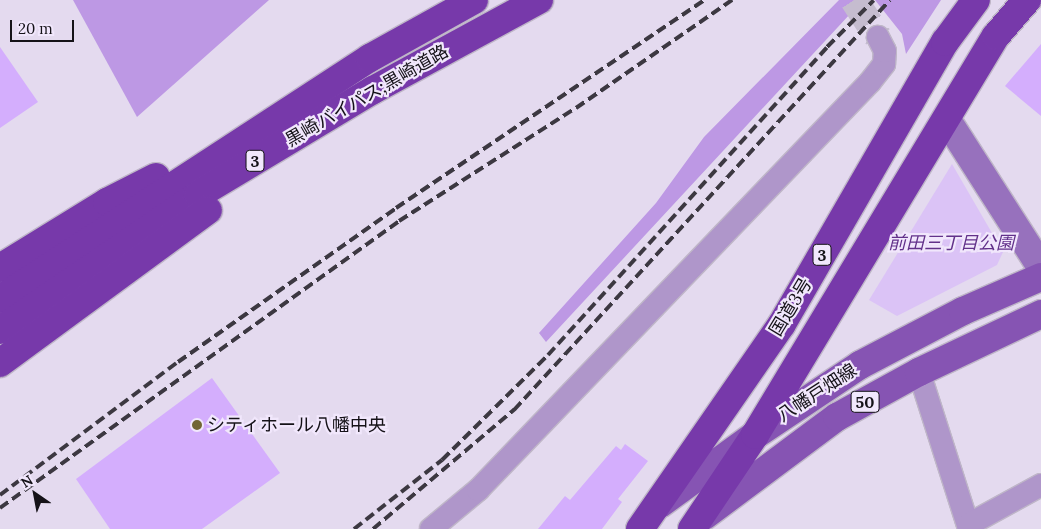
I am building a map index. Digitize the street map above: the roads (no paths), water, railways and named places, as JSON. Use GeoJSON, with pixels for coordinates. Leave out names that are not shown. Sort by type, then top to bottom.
{"type":"FeatureCollection","features":[{"type":"Feature","properties":{"kind":"highway","name":"黒崎バイパス;黒崎道路"},"geometry":{"type":"LineString","coordinates":[[0,299],[370,58],[474,0]]}},
{"type":"Feature","properties":{"kind":"highway","name":"黒崎バイパス;黒崎道路"},"geometry":{"type":"LineString","coordinates":[[0,330],[198,195],[373,90],[538,0]]}},
{"type":"Feature","properties":{"kind":"highway","name":"国道3号"},"geometry":{"type":"LineString","coordinates":[[640,529],[660,504],[782,324],[944,42],[976,0]]}},
{"type":"Feature","properties":{"kind":"highway","name":"国道3号"},"geometry":{"type":"LineString","coordinates":[[703,524],[755,434],[947,120],[996,36],[1027,0]]}},
{"type":"Feature","properties":{"kind":"highway"},"geometry":{"type":"LineString","coordinates":[[0,268],[107,202],[237,135],[370,58]]}},
{"type":"Feature","properties":{"kind":"highway"},"geometry":{"type":"LineString","coordinates":[[0,363],[373,90]]}},
{"type":"Feature","properties":{"kind":"main road","name":"八幡戸畑線"},"geometry":{"type":"LineString","coordinates":[[660,504],[755,434],[860,365],[963,311],[1041,277]]}},
{"type":"Feature","properties":{"kind":"main road","name":"八幡戸畑線"},"geometry":{"type":"LineString","coordinates":[[703,524],[837,417],[919,372],[1041,314]]}},
{"type":"Feature","properties":{"kind":"street"},"geometry":{"type":"LineString","coordinates":[[431,529],[496,472],[870,82],[884,64],[885,51],[878,37]]}},
{"type":"Feature","properties":{"kind":"street"},"geometry":{"type":"LineString","coordinates":[[947,120],[1041,266]]}},
{"type":"Feature","properties":{"kind":"street"},"geometry":{"type":"LineString","coordinates":[[919,372],[968,527],[1041,485]]}},
{"type":"Feature","properties":{"kind":"tunnel"},"geometry":{"type":"LineString","coordinates":[[854,0],[878,37]]}},
{"type":"Feature","properties":{"kind":"railway"},"geometry":{"type":"LineString","coordinates":[[0,495],[178,362],[396,208],[704,0]]}},
{"type":"Feature","properties":{"kind":"railway"},"geometry":{"type":"LineString","coordinates":[[0,508],[399,221],[576,108],[732,0]]}},
{"type":"Feature","properties":{"kind":"railway"},"geometry":{"type":"LineString","coordinates":[[354,529],[442,460],[548,355],[827,47],[874,0]]}},
{"type":"Feature","properties":{"kind":"railway"},"geometry":{"type":"LineString","coordinates":[[373,529],[514,410],[890,0]]}},
{"type":"Feature","properties":{"kind":"place","name":"シティホール八幡中央"},"geometry":{"type":"Point","coordinates":[197,425]}},
{"type":"Feature","properties":{"kind":"park label","name":"前田三丁目公園"},"geometry":{"type":"Point","coordinates":[951,243]}}]}
